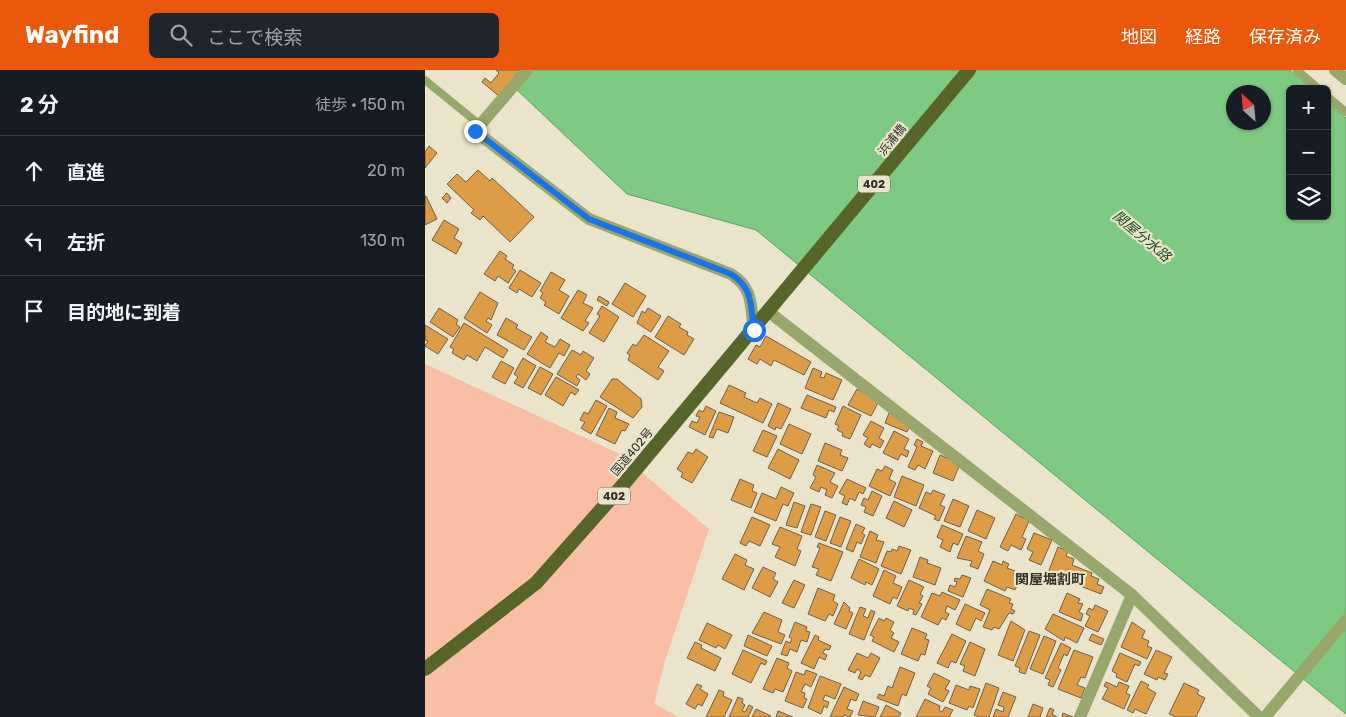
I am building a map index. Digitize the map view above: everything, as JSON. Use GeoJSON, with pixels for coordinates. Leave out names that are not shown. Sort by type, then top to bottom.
{"type":"FeatureCollection","features":[{"type":"Feature","properties":{"kind":"highway","name":"浜浦橋"},"geometry":{"type":"LineString","coordinates":[[780,299],[969,70]]}},
{"type":"Feature","properties":{"kind":"highway","name":"国道402号"},"geometry":{"type":"LineString","coordinates":[[425,670],[536,583],[622,486],[780,299]]}},
{"type":"Feature","properties":{"kind":"street"},"geometry":{"type":"LineString","coordinates":[[527,70],[477,128],[589,219],[731,274],[744,283],[749,296],[754,330]]}},
{"type":"Feature","properties":{"kind":"street"},"geometry":{"type":"LineString","coordinates":[[1335,70],[1346,79]]}},
{"type":"Feature","properties":{"kind":"street"},"geometry":{"type":"LineString","coordinates":[[769,312],[1132,595],[1265,715],[1346,620]]}},
{"type":"Feature","properties":{"kind":"street"},"geometry":{"type":"LineString","coordinates":[[1080,717],[1132,595]]}},
{"type":"Feature","properties":{"kind":"lane"},"geometry":{"type":"LineString","coordinates":[[1297,70],[1314,85]]}},
{"type":"Feature","properties":{"kind":"lane"},"geometry":{"type":"LineString","coordinates":[[425,80],[477,128]]}},
{"type":"Feature","properties":{"kind":"lane"},"geometry":{"type":"LineString","coordinates":[[1331,99],[1346,112]]}},
{"type":"Feature","properties":{"kind":"shaded area"},"geometry":{"type":"Polygon","coordinates":[[[425,364],[620,454],[709,529],[665,661],[654,704],[679,717],[425,717],[425,364]]]}},
{"type":"Feature","properties":{"kind":"water","name":"関屋分水路"},"geometry":{"type":"Polygon","coordinates":[[[496,70],[1290,70],[1307,85],[1286,85],[1286,220],[1331,220],[1331,105],[1346,118],[1346,714],[756,230],[627,194],[496,70]]]}},
{"type":"Feature","properties":{"kind":"building"},"geometry":{"type":"Polygon","coordinates":[[[496,70],[522,70],[500,97],[482,82],[485,78],[491,83],[499,73],[496,70]]]}},
{"type":"Feature","properties":{"kind":"building"},"geometry":{"type":"Polygon","coordinates":[[[429,146],[437,153],[425,168],[425,152],[429,146]]]}},
{"type":"Feature","properties":{"kind":"building"},"geometry":{"type":"Polygon","coordinates":[[[478,170],[490,181],[492,178],[534,217],[510,242],[483,216],[480,220],[471,213],[474,210],[447,184],[457,174],[466,182],[478,170]]]}},
{"type":"Feature","properties":{"kind":"building"},"geometry":{"type":"Polygon","coordinates":[[[447,193],[451,198],[447,203],[442,198],[447,193]]]}},
{"type":"Feature","properties":{"kind":"building"},"geometry":{"type":"Polygon","coordinates":[[[425,196],[437,219],[425,225],[425,196]]]}},
{"type":"Feature","properties":{"kind":"building"},"geometry":{"type":"Polygon","coordinates":[[[444,220],[459,229],[454,238],[462,243],[456,254],[432,240],[444,220]]]}},
{"type":"Feature","properties":{"kind":"building"},"geometry":{"type":"Polygon","coordinates":[[[500,251],[507,256],[505,259],[514,265],[512,268],[516,271],[508,283],[498,276],[495,281],[484,274],[500,251]]]}},
{"type":"Feature","properties":{"kind":"building"},"geometry":{"type":"Polygon","coordinates":[[[520,270],[541,283],[532,297],[519,289],[517,293],[509,288],[520,270]]]}},
{"type":"Feature","properties":{"kind":"building"},"geometry":{"type":"Polygon","coordinates":[[[551,272],[565,280],[559,290],[569,296],[559,314],[544,305],[546,302],[540,298],[543,293],[540,291],[551,272]]]}},
{"type":"Feature","properties":{"kind":"building"},"geometry":{"type":"Polygon","coordinates":[[[625,283],[646,296],[633,317],[612,304],[625,283]]]}},
{"type":"Feature","properties":{"kind":"building"},"geometry":{"type":"Polygon","coordinates":[[[578,290],[587,295],[583,303],[593,308],[585,321],[589,323],[583,331],[561,318],[578,290]]]}},
{"type":"Feature","properties":{"kind":"building"},"geometry":{"type":"Polygon","coordinates":[[[480,292],[498,303],[491,320],[488,318],[486,321],[492,325],[487,333],[464,318],[480,292]]]}},
{"type":"Feature","properties":{"kind":"building"},"geometry":{"type":"Polygon","coordinates":[[[599,296],[609,302],[607,306],[597,300],[599,296]]]}},
{"type":"Feature","properties":{"kind":"building"},"geometry":{"type":"Polygon","coordinates":[[[602,306],[619,317],[604,342],[589,333],[600,316],[597,314],[602,306]]]}},
{"type":"Feature","properties":{"kind":"building"},"geometry":{"type":"Polygon","coordinates":[[[439,308],[458,320],[456,324],[460,327],[453,337],[430,322],[439,308]]]}},
{"type":"Feature","properties":{"kind":"building"},"geometry":{"type":"Polygon","coordinates":[[[648,308],[661,316],[651,332],[637,323],[642,311],[645,313],[648,308]]]}},
{"type":"Feature","properties":{"kind":"building"},"geometry":{"type":"Polygon","coordinates":[[[668,316],[681,324],[679,327],[688,332],[687,335],[694,339],[684,355],[655,337],[668,316]]]}},
{"type":"Feature","properties":{"kind":"building"},"geometry":{"type":"Polygon","coordinates":[[[506,318],[518,325],[516,328],[532,337],[524,350],[497,335],[506,318]]]}},
{"type":"Feature","properties":{"kind":"building"},"geometry":{"type":"Polygon","coordinates":[[[464,323],[508,350],[503,358],[485,347],[477,361],[467,355],[464,360],[452,353],[454,349],[450,347],[464,323]]]}},
{"type":"Feature","properties":{"kind":"building"},"geometry":{"type":"Polygon","coordinates":[[[425,325],[448,339],[438,354],[425,346],[428,341],[425,340],[425,325]]]}},
{"type":"Feature","properties":{"kind":"building"},"geometry":{"type":"Polygon","coordinates":[[[541,332],[548,337],[545,342],[555,347],[560,339],[570,345],[564,356],[559,353],[550,368],[527,354],[541,332]]]}},
{"type":"Feature","properties":{"kind":"building"},"geometry":{"type":"Polygon","coordinates":[[[644,335],[669,351],[658,367],[664,371],[658,380],[628,360],[630,355],[627,353],[633,344],[636,346],[644,335]]]}},
{"type":"Feature","properties":{"kind":"building"},"geometry":{"type":"Polygon","coordinates":[[[766,336],[811,362],[804,375],[774,360],[771,366],[760,359],[757,364],[748,359],[756,345],[760,347],[766,336]]]}},
{"type":"Feature","properties":{"kind":"building"},"geometry":{"type":"Polygon","coordinates":[[[572,350],[581,355],[583,351],[594,358],[586,371],[590,374],[586,380],[578,374],[576,377],[580,380],[577,386],[557,374],[572,350]]]}},
{"type":"Feature","properties":{"kind":"building"},"geometry":{"type":"Polygon","coordinates":[[[523,358],[536,366],[523,388],[514,383],[518,377],[514,374],[523,358]]]}},
{"type":"Feature","properties":{"kind":"building"},"geometry":{"type":"Polygon","coordinates":[[[501,361],[514,368],[505,384],[492,377],[501,361]]]}},
{"type":"Feature","properties":{"kind":"building"},"geometry":{"type":"Polygon","coordinates":[[[540,367],[553,374],[541,395],[528,388],[540,367]]]}},
{"type":"Feature","properties":{"kind":"building"},"geometry":{"type":"Polygon","coordinates":[[[813,368],[822,372],[820,377],[824,378],[826,373],[842,380],[833,400],[805,388],[813,368]]]}},
{"type":"Feature","properties":{"kind":"building"},"geometry":{"type":"Polygon","coordinates":[[[556,377],[579,390],[575,395],[571,392],[563,406],[545,395],[556,377]]]}},
{"type":"Feature","properties":{"kind":"building"},"geometry":{"type":"Polygon","coordinates":[[[612,379],[617,379],[641,399],[642,407],[633,418],[600,397],[612,379]]]}},
{"type":"Feature","properties":{"kind":"building"},"geometry":{"type":"Polygon","coordinates":[[[729,385],[746,393],[744,397],[757,403],[760,398],[772,404],[763,423],[720,403],[729,385]]]}},
{"type":"Feature","properties":{"kind":"building"},"geometry":{"type":"Polygon","coordinates":[[[857,389],[879,401],[871,416],[848,405],[857,389]]]}},
{"type":"Feature","properties":{"kind":"building"},"geometry":{"type":"Polygon","coordinates":[[[807,395],[836,407],[834,412],[829,410],[826,418],[801,408],[807,395]]]}},
{"type":"Feature","properties":{"kind":"building"},"geometry":{"type":"Polygon","coordinates":[[[596,400],[607,406],[591,434],[581,428],[585,422],[580,420],[584,412],[588,414],[596,400]]]}},
{"type":"Feature","properties":{"kind":"building"},"geometry":{"type":"Polygon","coordinates":[[[778,403],[791,409],[781,429],[776,427],[775,430],[768,426],[778,403]]]}},
{"type":"Feature","properties":{"kind":"building"},"geometry":{"type":"Polygon","coordinates":[[[706,406],[716,411],[705,435],[689,427],[692,421],[697,423],[700,417],[696,416],[699,410],[703,412],[706,406]]]}},
{"type":"Feature","properties":{"kind":"building"},"geometry":{"type":"Polygon","coordinates":[[[843,406],[861,415],[850,439],[842,436],[843,433],[837,430],[839,426],[835,424],[843,406]]]}},
{"type":"Feature","properties":{"kind":"building"},"geometry":{"type":"Polygon","coordinates":[[[609,408],[617,412],[615,418],[629,424],[625,431],[622,430],[615,444],[596,435],[609,408]]]}},
{"type":"Feature","properties":{"kind":"building"},"geometry":{"type":"Polygon","coordinates":[[[891,408],[910,425],[907,432],[885,423],[891,408]]]}},
{"type":"Feature","properties":{"kind":"building"},"geometry":{"type":"Polygon","coordinates":[[[719,412],[734,417],[728,433],[717,429],[713,438],[709,437],[719,412]]]}},
{"type":"Feature","properties":{"kind":"building"},"geometry":{"type":"Polygon","coordinates":[[[871,421],[884,428],[879,438],[884,441],[880,448],[872,444],[870,448],[864,444],[868,438],[863,435],[871,421]]]}},
{"type":"Feature","properties":{"kind":"building"},"geometry":{"type":"Polygon","coordinates":[[[789,424],[811,434],[802,454],[780,444],[789,424]]]}},
{"type":"Feature","properties":{"kind":"building"},"geometry":{"type":"Polygon","coordinates":[[[763,430],[777,436],[767,457],[753,451],[763,430]]]}},
{"type":"Feature","properties":{"kind":"building"},"geometry":{"type":"Polygon","coordinates":[[[894,431],[909,439],[904,449],[909,451],[907,457],[901,454],[898,460],[883,453],[894,431]]]}},
{"type":"Feature","properties":{"kind":"building"},"geometry":{"type":"Polygon","coordinates":[[[917,439],[923,442],[921,446],[933,451],[925,469],[918,465],[915,470],[908,467],[917,447],[914,445],[917,439]]]}},
{"type":"Feature","properties":{"kind":"building"},"geometry":{"type":"Polygon","coordinates":[[[825,443],[842,450],[840,455],[848,458],[842,471],[818,461],[825,443]]]}},
{"type":"Feature","properties":{"kind":"building"},"geometry":{"type":"Polygon","coordinates":[[[696,449],[708,457],[692,483],[681,477],[683,473],[677,469],[688,452],[693,454],[696,449]]]}},
{"type":"Feature","properties":{"kind":"building"},"geometry":{"type":"Polygon","coordinates":[[[778,449],[799,460],[790,479],[768,468],[778,449]]]}},
{"type":"Feature","properties":{"kind":"building"},"geometry":{"type":"Polygon","coordinates":[[[940,455],[960,464],[953,481],[933,473],[940,455]]]}},
{"type":"Feature","properties":{"kind":"building"},"geometry":{"type":"Polygon","coordinates":[[[817,465],[835,473],[830,482],[838,486],[832,498],[825,495],[827,490],[821,487],[819,492],[810,488],[816,477],[813,475],[817,465]]]}},
{"type":"Feature","properties":{"kind":"building"},"geometry":{"type":"Polygon","coordinates":[[[885,466],[893,470],[889,479],[896,483],[890,496],[869,486],[877,469],[882,471],[885,466]]]}},
{"type":"Feature","properties":{"kind":"building"},"geometry":{"type":"Polygon","coordinates":[[[902,476],[924,485],[916,506],[894,497],[902,476]]]}},
{"type":"Feature","properties":{"kind":"building"},"geometry":{"type":"Polygon","coordinates":[[[740,479],[754,485],[752,491],[757,493],[751,508],[731,500],[740,479]]]}},
{"type":"Feature","properties":{"kind":"building"},"geometry":{"type":"Polygon","coordinates":[[[847,479],[866,488],[863,494],[859,492],[855,501],[850,498],[847,505],[842,503],[845,496],[839,493],[847,479]]]}},
{"type":"Feature","properties":{"kind":"building"},"geometry":{"type":"Polygon","coordinates":[[[781,487],[794,493],[788,506],[783,504],[776,521],[754,512],[762,493],[776,499],[781,487]]]}},
{"type":"Feature","properties":{"kind":"building"},"geometry":{"type":"Polygon","coordinates":[[[933,490],[945,495],[940,505],[945,507],[939,521],[934,519],[936,516],[919,508],[926,492],[931,494],[933,490]]]}},
{"type":"Feature","properties":{"kind":"building"},"geometry":{"type":"Polygon","coordinates":[[[872,491],[882,496],[873,516],[864,512],[866,507],[861,505],[864,498],[868,500],[872,491]]]}},
{"type":"Feature","properties":{"kind":"building"},"geometry":{"type":"Polygon","coordinates":[[[953,499],[969,506],[960,527],[944,521],[953,499]]]}},
{"type":"Feature","properties":{"kind":"building"},"geometry":{"type":"Polygon","coordinates":[[[894,501],[912,510],[904,527],[886,518],[894,501]]]}},
{"type":"Feature","properties":{"kind":"building"},"geometry":{"type":"Polygon","coordinates":[[[794,502],[805,506],[797,528],[786,525],[794,502]]]}},
{"type":"Feature","properties":{"kind":"building"},"geometry":{"type":"Polygon","coordinates":[[[811,504],[821,507],[811,535],[801,532],[811,504]]]}},
{"type":"Feature","properties":{"kind":"building"},"geometry":{"type":"Polygon","coordinates":[[[977,510],[995,518],[986,539],[968,531],[977,510]]]}},
{"type":"Feature","properties":{"kind":"building"},"geometry":{"type":"Polygon","coordinates":[[[825,511],[836,515],[826,541],[815,537],[825,511]]]}},
{"type":"Feature","properties":{"kind":"building"},"geometry":{"type":"Polygon","coordinates":[[[1016,514],[1029,521],[1022,537],[1026,539],[1021,550],[1011,545],[1008,551],[1000,547],[1016,514]]]}},
{"type":"Feature","properties":{"kind":"building"},"geometry":{"type":"Polygon","coordinates":[[[752,517],[770,525],[760,546],[749,541],[746,546],[740,543],[752,517]]]}},
{"type":"Feature","properties":{"kind":"building"},"geometry":{"type":"Polygon","coordinates":[[[840,517],[851,521],[841,547],[830,543],[840,517]]]}},
{"type":"Feature","properties":{"kind":"building"},"geometry":{"type":"Polygon","coordinates":[[[856,524],[865,528],[862,533],[865,535],[861,544],[857,542],[853,552],[846,549],[856,524]]]}},
{"type":"Feature","properties":{"kind":"building"},"geometry":{"type":"Polygon","coordinates":[[[942,525],[963,534],[958,545],[953,543],[950,552],[940,547],[943,540],[937,537],[942,525]]]}},
{"type":"Feature","properties":{"kind":"building"},"geometry":{"type":"Polygon","coordinates":[[[780,527],[802,536],[797,549],[801,551],[795,566],[775,557],[780,547],[772,544],[780,527]]]}},
{"type":"Feature","properties":{"kind":"building"},"geometry":{"type":"Polygon","coordinates":[[[870,531],[878,535],[876,540],[884,542],[876,563],[860,557],[870,531]]]}},
{"type":"Feature","properties":{"kind":"building"},"geometry":{"type":"Polygon","coordinates":[[[1034,533],[1052,540],[1041,565],[1029,560],[1033,552],[1027,549],[1034,533]]]}},
{"type":"Feature","properties":{"kind":"building"},"geometry":{"type":"Polygon","coordinates":[[[966,536],[982,542],[978,551],[984,554],[978,569],[970,566],[972,561],[957,558],[966,536]]]}},
{"type":"Feature","properties":{"kind":"building"},"geometry":{"type":"Polygon","coordinates":[[[819,543],[843,552],[831,581],[816,575],[819,569],[812,567],[820,548],[817,547],[819,543]]]}},
{"type":"Feature","properties":{"kind":"building"},"geometry":{"type":"Polygon","coordinates":[[[899,546],[911,550],[901,574],[881,566],[887,551],[891,552],[892,549],[897,551],[899,546]]]}},
{"type":"Feature","properties":{"kind":"building"},"geometry":{"type":"Polygon","coordinates":[[[1058,547],[1068,551],[1066,556],[1074,559],[1072,565],[1092,573],[1091,576],[1099,579],[1097,584],[1104,587],[1101,594],[1067,581],[1071,571],[1068,569],[1064,579],[1048,573],[1058,547]]]}},
{"type":"Feature","properties":{"kind":"building"},"geometry":{"type":"Polygon","coordinates":[[[735,554],[747,560],[745,565],[754,569],[744,590],[722,579],[735,554]]]}},
{"type":"Feature","properties":{"kind":"building"},"geometry":{"type":"Polygon","coordinates":[[[920,557],[928,560],[927,563],[941,568],[935,585],[913,577],[920,557]]]}},
{"type":"Feature","properties":{"kind":"building"},"geometry":{"type":"Polygon","coordinates":[[[859,559],[879,569],[872,585],[866,582],[865,585],[851,578],[859,559]]]}},
{"type":"Feature","properties":{"kind":"building"},"geometry":{"type":"Polygon","coordinates":[[[993,561],[1002,565],[1003,561],[1009,564],[1007,568],[1015,571],[1013,575],[1020,578],[1015,590],[1007,587],[1005,591],[984,581],[993,561]]]}},
{"type":"Feature","properties":{"kind":"building"},"geometry":{"type":"Polygon","coordinates":[[[763,567],[776,573],[773,579],[778,582],[770,597],[752,588],[763,567]]]}},
{"type":"Feature","properties":{"kind":"building"},"geometry":{"type":"Polygon","coordinates":[[[884,570],[896,576],[893,583],[902,587],[897,599],[893,597],[890,604],[873,596],[884,570]]]}},
{"type":"Feature","properties":{"kind":"building"},"geometry":{"type":"Polygon","coordinates":[[[962,575],[971,578],[963,597],[948,591],[950,585],[955,587],[957,582],[954,581],[955,578],[960,579],[962,575]]]}},
{"type":"Feature","properties":{"kind":"building"},"geometry":{"type":"Polygon","coordinates":[[[794,580],[805,585],[794,608],[782,603],[794,580]]]}},
{"type":"Feature","properties":{"kind":"building"},"geometry":{"type":"Polygon","coordinates":[[[909,580],[924,587],[920,594],[923,596],[919,603],[922,604],[916,615],[913,614],[914,610],[909,608],[908,611],[897,606],[909,580]]]}},
{"type":"Feature","properties":{"kind":"building"},"geometry":{"type":"Polygon","coordinates":[[[818,588],[835,595],[833,601],[838,604],[833,616],[829,614],[825,621],[808,614],[818,588]]]}},
{"type":"Feature","properties":{"kind":"building"},"geometry":{"type":"Polygon","coordinates":[[[987,589],[1011,599],[1009,603],[1013,604],[1011,609],[1015,611],[1013,614],[1009,613],[999,629],[994,627],[992,630],[983,627],[990,610],[980,605],[987,589]]]}},
{"type":"Feature","properties":{"kind":"building"},"geometry":{"type":"Polygon","coordinates":[[[942,592],[960,600],[955,610],[947,606],[945,612],[949,614],[946,620],[942,618],[938,625],[921,617],[932,593],[940,596],[942,592]]]}},
{"type":"Feature","properties":{"kind":"building"},"geometry":{"type":"Polygon","coordinates":[[[1067,593],[1080,599],[1078,603],[1083,604],[1079,612],[1083,614],[1081,621],[1059,612],[1067,593]]]}},
{"type":"Feature","properties":{"kind":"building"},"geometry":{"type":"Polygon","coordinates":[[[844,602],[850,608],[849,611],[853,613],[846,629],[834,624],[844,602]]]}},
{"type":"Feature","properties":{"kind":"building"},"geometry":{"type":"Polygon","coordinates":[[[965,604],[985,613],[981,621],[976,618],[970,631],[956,624],[965,604]]]}},
{"type":"Feature","properties":{"kind":"building"},"geometry":{"type":"Polygon","coordinates":[[[1095,605],[1108,611],[1098,632],[1085,626],[1090,616],[1086,614],[1089,608],[1093,610],[1095,605]]]}},
{"type":"Feature","properties":{"kind":"building"},"geometry":{"type":"Polygon","coordinates":[[[860,607],[866,609],[863,616],[868,618],[871,610],[875,612],[864,640],[849,634],[860,607]]]}},
{"type":"Feature","properties":{"kind":"building"},"geometry":{"type":"Polygon","coordinates":[[[764,612],[782,620],[778,632],[785,635],[781,644],[752,633],[764,612]]]}},
{"type":"Feature","properties":{"kind":"building"},"geometry":{"type":"Polygon","coordinates":[[[1053,614],[1084,628],[1077,643],[1065,637],[1064,641],[1045,629],[1053,614]]]}},
{"type":"Feature","properties":{"kind":"building"},"geometry":{"type":"Polygon","coordinates":[[[879,618],[884,621],[886,618],[894,622],[890,630],[894,633],[891,638],[899,642],[894,652],[872,641],[874,637],[870,635],[879,618]]]}},
{"type":"Feature","properties":{"kind":"building"},"geometry":{"type":"Polygon","coordinates":[[[1011,621],[1025,630],[1013,661],[998,655],[1011,621]]]}},
{"type":"Feature","properties":{"kind":"building"},"geometry":{"type":"Polygon","coordinates":[[[795,622],[807,627],[806,631],[810,632],[807,642],[801,640],[797,652],[790,649],[787,656],[781,654],[786,641],[790,643],[792,639],[789,637],[795,622]]]}},
{"type":"Feature","properties":{"kind":"building"},"geometry":{"type":"Polygon","coordinates":[[[1132,622],[1145,631],[1142,638],[1149,641],[1147,646],[1152,648],[1147,659],[1121,647],[1132,622]]]}},
{"type":"Feature","properties":{"kind":"building"},"geometry":{"type":"Polygon","coordinates":[[[707,623],[732,635],[725,649],[718,645],[716,648],[699,640],[707,623]]]}},
{"type":"Feature","properties":{"kind":"building"},"geometry":{"type":"Polygon","coordinates":[[[912,628],[927,634],[925,639],[929,640],[925,655],[921,654],[918,661],[901,654],[912,628]]]}},
{"type":"Feature","properties":{"kind":"building"},"geometry":{"type":"Polygon","coordinates":[[[1029,631],[1040,635],[1025,674],[1019,672],[1020,668],[1015,666],[1029,631]]]}},
{"type":"Feature","properties":{"kind":"building"},"geometry":{"type":"Polygon","coordinates":[[[952,634],[966,641],[956,663],[951,661],[948,668],[937,663],[952,634]]]}},
{"type":"Feature","properties":{"kind":"building"},"geometry":{"type":"Polygon","coordinates":[[[1092,634],[1104,639],[1101,645],[1089,640],[1092,634]]]}},
{"type":"Feature","properties":{"kind":"building"},"geometry":{"type":"Polygon","coordinates":[[[748,635],[772,646],[767,656],[744,646],[748,635]]]}},
{"type":"Feature","properties":{"kind":"building"},"geometry":{"type":"Polygon","coordinates":[[[815,635],[819,637],[818,640],[831,646],[829,650],[825,649],[823,653],[827,655],[825,660],[819,657],[814,669],[801,663],[815,635]]]}},
{"type":"Feature","properties":{"kind":"building"},"geometry":{"type":"Polygon","coordinates":[[[1044,636],[1056,641],[1043,674],[1030,669],[1044,636]]]}},
{"type":"Feature","properties":{"kind":"building"},"geometry":{"type":"Polygon","coordinates":[[[695,642],[702,645],[701,648],[721,658],[715,671],[687,658],[695,642]]]}},
{"type":"Feature","properties":{"kind":"building"},"geometry":{"type":"Polygon","coordinates":[[[970,642],[985,649],[975,676],[963,671],[965,666],[960,664],[970,642]]]}},
{"type":"Feature","properties":{"kind":"building"},"geometry":{"type":"Polygon","coordinates":[[[1061,643],[1071,648],[1067,656],[1064,654],[1058,668],[1061,670],[1053,687],[1048,685],[1050,680],[1045,678],[1061,643]]]}},
{"type":"Feature","properties":{"kind":"building"},"geometry":{"type":"Polygon","coordinates":[[[743,650],[767,661],[765,665],[761,663],[751,683],[732,674],[743,650]]]}},
{"type":"Feature","properties":{"kind":"building"},"geometry":{"type":"Polygon","coordinates":[[[1074,650],[1093,657],[1085,678],[1081,677],[1077,685],[1085,688],[1081,698],[1058,689],[1074,650]]]}},
{"type":"Feature","properties":{"kind":"building"},"geometry":{"type":"Polygon","coordinates":[[[1156,650],[1172,657],[1164,673],[1168,674],[1165,680],[1158,677],[1157,680],[1144,674],[1156,650]]]}},
{"type":"Feature","properties":{"kind":"building"},"geometry":{"type":"Polygon","coordinates":[[[857,653],[868,658],[871,653],[880,658],[870,677],[865,675],[862,680],[858,678],[861,672],[857,669],[855,673],[848,670],[857,653]]]}},
{"type":"Feature","properties":{"kind":"building"},"geometry":{"type":"Polygon","coordinates":[[[1120,653],[1141,662],[1139,666],[1135,664],[1127,682],[1116,677],[1117,674],[1112,671],[1120,653]]]}},
{"type":"Feature","properties":{"kind":"building"},"geometry":{"type":"Polygon","coordinates":[[[777,658],[789,663],[787,668],[792,671],[783,692],[775,689],[773,693],[763,689],[777,658]]]}},
{"type":"Feature","properties":{"kind":"building"},"geometry":{"type":"Polygon","coordinates":[[[900,667],[915,673],[906,696],[902,694],[898,706],[877,698],[879,694],[884,696],[888,686],[892,688],[900,667]]]}},
{"type":"Feature","properties":{"kind":"building"},"geometry":{"type":"Polygon","coordinates":[[[806,670],[817,674],[811,687],[805,684],[801,692],[805,693],[804,698],[807,699],[803,708],[785,701],[796,672],[804,675],[806,670]]]}},
{"type":"Feature","properties":{"kind":"building"},"geometry":{"type":"Polygon","coordinates":[[[934,673],[950,681],[945,689],[949,691],[943,702],[928,694],[931,688],[927,686],[934,673]]]}},
{"type":"Feature","properties":{"kind":"building"},"geometry":{"type":"Polygon","coordinates":[[[820,676],[841,684],[835,699],[825,695],[823,700],[829,702],[827,708],[824,706],[821,714],[808,708],[820,676]]]}},
{"type":"Feature","properties":{"kind":"building"},"geometry":{"type":"Polygon","coordinates":[[[1141,681],[1149,685],[1147,688],[1156,693],[1146,714],[1135,709],[1133,713],[1127,710],[1141,681]]]}},
{"type":"Feature","properties":{"kind":"building"},"geometry":{"type":"Polygon","coordinates":[[[1106,682],[1117,687],[1119,682],[1129,686],[1126,693],[1130,695],[1124,709],[1102,699],[1108,688],[1104,686],[1106,682]]]}},
{"type":"Feature","properties":{"kind":"building"},"geometry":{"type":"Polygon","coordinates":[[[986,683],[999,688],[989,717],[979,717],[974,715],[986,683]]]}},
{"type":"Feature","properties":{"kind":"building"},"geometry":{"type":"Polygon","coordinates":[[[1184,683],[1199,690],[1197,694],[1205,698],[1196,717],[1176,717],[1169,714],[1184,683]]]}},
{"type":"Feature","properties":{"kind":"building"},"geometry":{"type":"Polygon","coordinates":[[[697,684],[702,686],[700,689],[708,694],[702,706],[698,704],[695,709],[686,704],[697,684]]]}},
{"type":"Feature","properties":{"kind":"building"},"geometry":{"type":"Polygon","coordinates":[[[956,685],[969,690],[970,686],[980,689],[973,708],[969,706],[967,710],[949,703],[956,685]]]}},
{"type":"Feature","properties":{"kind":"building"},"geometry":{"type":"Polygon","coordinates":[[[844,687],[859,694],[856,701],[851,699],[847,709],[853,711],[850,717],[844,715],[843,717],[830,717],[844,687]]]}},
{"type":"Feature","properties":{"kind":"building"},"geometry":{"type":"Polygon","coordinates":[[[719,690],[724,692],[723,696],[732,700],[724,717],[706,717],[719,690]]]}},
{"type":"Feature","properties":{"kind":"building"},"geometry":{"type":"Polygon","coordinates":[[[1003,692],[1016,697],[1008,717],[993,717],[996,709],[1003,712],[1004,707],[998,705],[1003,692]]]}},
{"type":"Feature","properties":{"kind":"building"},"geometry":{"type":"Polygon","coordinates":[[[738,697],[743,699],[742,703],[745,705],[742,711],[745,712],[749,705],[753,707],[748,717],[729,717],[738,697]]]}},
{"type":"Feature","properties":{"kind":"building"},"geometry":{"type":"Polygon","coordinates":[[[925,699],[940,706],[939,710],[942,712],[945,707],[953,710],[949,717],[916,717],[925,699]]]}},
{"type":"Feature","properties":{"kind":"building"},"geometry":{"type":"Polygon","coordinates":[[[863,701],[879,707],[875,717],[858,715],[863,701]]]}},
{"type":"Feature","properties":{"kind":"building"},"geometry":{"type":"Polygon","coordinates":[[[1033,704],[1043,708],[1040,717],[1028,717],[1033,704]]]}},
{"type":"Feature","properties":{"kind":"building"},"geometry":{"type":"Polygon","coordinates":[[[886,705],[901,713],[899,717],[880,717],[886,705]]]}},
{"type":"Feature","properties":{"kind":"building"},"geometry":{"type":"Polygon","coordinates":[[[1050,708],[1054,710],[1052,714],[1057,717],[1046,717],[1050,708]]]}},
{"type":"Feature","properties":{"kind":"building"},"geometry":{"type":"Polygon","coordinates":[[[756,709],[771,716],[752,717],[756,709]]]}},
{"type":"Feature","properties":{"kind":"building"},"geometry":{"type":"Polygon","coordinates":[[[778,711],[793,717],[776,717],[778,711]]]}},
{"type":"Feature","properties":{"kind":"building"},"geometry":{"type":"Polygon","coordinates":[[[1063,713],[1073,717],[1062,717],[1063,713]]]}},
{"type":"Feature","properties":{"kind":"district","name":"関屋堀割町"},"geometry":{"type":"Point","coordinates":[1050,579]}},
{"type":"Feature","properties":{"kind":"route"},"geometry":{"type":"LineString","coordinates":[[475,131],[589,219],[731,274],[744,283],[749,296],[754,330]]}}]}
